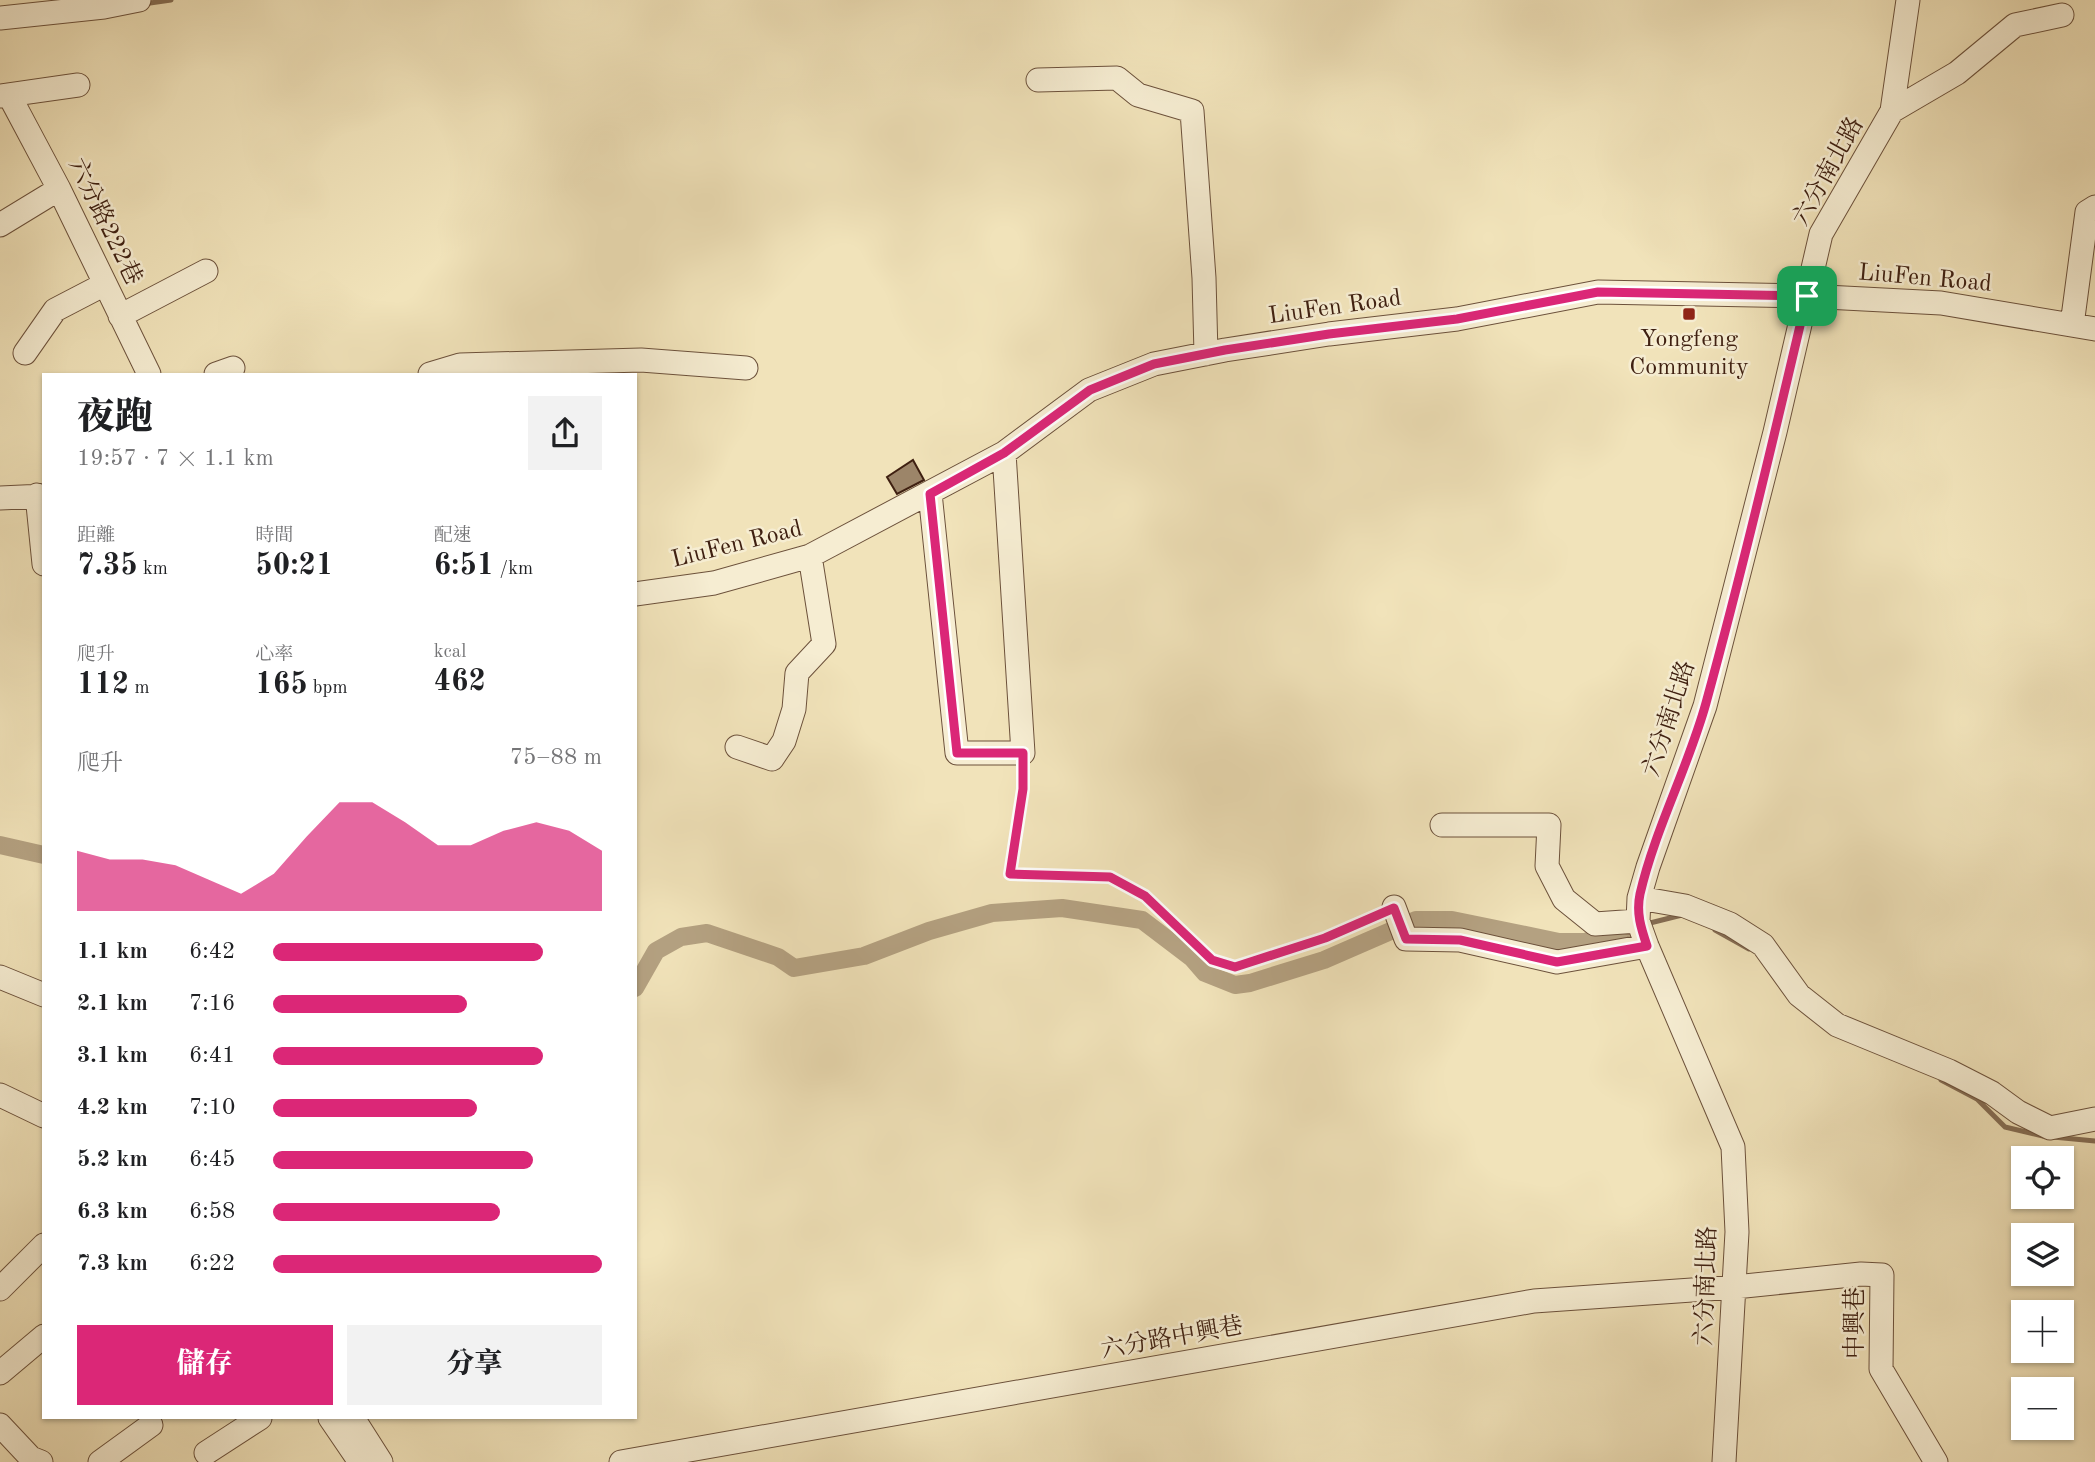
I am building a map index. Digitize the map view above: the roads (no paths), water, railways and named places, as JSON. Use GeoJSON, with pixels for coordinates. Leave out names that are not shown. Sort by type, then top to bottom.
{"type":"FeatureCollection","features":[{"type":"Feature","properties":{"kind":"street"},"geometry":{"type":"LineString","coordinates":[[0,19],[104,7],[139,0]]}},
{"type":"Feature","properties":{"kind":"street","name":"六分南北路"},"geometry":{"type":"LineString","coordinates":[[1724,1462],[1737,1232],[1733,1147],[1647,946],[1639,921],[1640,898],[1648,867],[1705,706],[1776,432],[1821,234],[1892,111],[1908,0]]}},
{"type":"Feature","properties":{"kind":"street"},"geometry":{"type":"LineString","coordinates":[[1892,111],[1957,73],[2015,25],[2062,15]]}},
{"type":"Feature","properties":{"kind":"street"},"geometry":{"type":"LineString","coordinates":[[1038,80],[1117,78],[1138,95],[1192,111],[1204,278],[1206,354]]}},
{"type":"Feature","properties":{"kind":"street"},"geometry":{"type":"LineString","coordinates":[[4,95],[78,85]]}},
{"type":"Feature","properties":{"kind":"street","name":"六分路222巷"},"geometry":{"type":"LineString","coordinates":[[4,95],[59,189],[148,373]]}},
{"type":"Feature","properties":{"kind":"street"},"geometry":{"type":"LineString","coordinates":[[0,225],[59,189]]}},
{"type":"Feature","properties":{"kind":"street"},"geometry":{"type":"LineString","coordinates":[[2072,324],[2087,212],[2095,207]]}},
{"type":"Feature","properties":{"kind":"street"},"geometry":{"type":"LineString","coordinates":[[120,316],[206,271]]}},
{"type":"Feature","properties":{"kind":"street"},"geometry":{"type":"LineString","coordinates":[[25,353],[55,310],[105,284]]}},
{"type":"Feature","properties":{"kind":"street","name":"LiuFen Road"},"geometry":{"type":"LineString","coordinates":[[637,594],[713,583],[810,556],[1004,453],[1090,390],[1154,364],[1206,354],[1329,334],[1457,319],[1598,292],[1807,296],[1941,303],[2095,329]]}},
{"type":"Feature","properties":{"kind":"street"},"geometry":{"type":"LineString","coordinates":[[433,373],[460,365],[628,360],[746,368]]}},
{"type":"Feature","properties":{"kind":"street"},"geometry":{"type":"LineString","coordinates":[[930,494],[957,753],[1023,753],[1004,453]]}},
{"type":"Feature","properties":{"kind":"street"},"geometry":{"type":"LineString","coordinates":[[0,498],[40,495],[42,530]]}},
{"type":"Feature","properties":{"kind":"street"},"geometry":{"type":"LineString","coordinates":[[737,747],[772,759],[784,741],[794,709],[797,673],[824,644],[810,556]]}},
{"type":"Feature","properties":{"kind":"street"},"geometry":{"type":"LineString","coordinates":[[1442,825],[1549,825],[1547,866],[1564,899],[1595,924],[1639,921]]}},
{"type":"Feature","properties":{"kind":"street"},"geometry":{"type":"LineString","coordinates":[[1640,898],[1685,906],[1730,924],[1763,945],[1799,995],[1837,1025],[1948,1071],[1992,1093],[2018,1112],[2050,1128],[2095,1119]]}},
{"type":"Feature","properties":{"kind":"street"},"geometry":{"type":"LineString","coordinates":[[1394,908],[1406,939],[1460,940],[1557,962],[1647,946]]}},
{"type":"Feature","properties":{"kind":"street"},"geometry":{"type":"LineString","coordinates":[[0,977],[42,994]]}},
{"type":"Feature","properties":{"kind":"street"},"geometry":{"type":"LineString","coordinates":[[0,1095],[42,1115]]}},
{"type":"Feature","properties":{"kind":"street"},"geometry":{"type":"LineString","coordinates":[[0,1289],[42,1247]]}},
{"type":"Feature","properties":{"kind":"street","name":"中興巷"},"geometry":{"type":"LineString","coordinates":[[1735,1287],[1882,1275],[1881,1369],[1936,1462]]}},
{"type":"Feature","properties":{"kind":"street","name":"六分路中興巷"},"geometry":{"type":"LineString","coordinates":[[621,1462],[1534,1301],[1735,1287]]}},
{"type":"Feature","properties":{"kind":"street"},"geometry":{"type":"LineString","coordinates":[[0,1373],[42,1338]]}},
{"type":"Feature","properties":{"kind":"street"},"geometry":{"type":"LineString","coordinates":[[206,1454],[258,1419]]}},
{"type":"Feature","properties":{"kind":"street"},"geometry":{"type":"LineString","coordinates":[[331,1419],[360,1462]]}},
{"type":"Feature","properties":{"kind":"street"},"geometry":{"type":"LineString","coordinates":[[354,1419],[381,1462]]}},
{"type":"Feature","properties":{"kind":"street"},"geometry":{"type":"LineString","coordinates":[[0,1425],[32,1458],[41,1462]]}},
{"type":"Feature","properties":{"kind":"street"},"geometry":{"type":"LineString","coordinates":[[100,1462],[150,1425]]}},
{"type":"Feature","properties":{"kind":"waterway"},"geometry":{"type":"LineString","coordinates":[[143,4],[171,0]]}},
{"type":"Feature","properties":{"kind":"waterway"},"geometry":{"type":"LineString","coordinates":[[0,845],[42,855]]}},
{"type":"Feature","properties":{"kind":"waterway"},"geometry":{"type":"LineString","coordinates":[[637,984],[656,951],[681,937],[707,933],[778,957],[794,968],[864,956],[929,931],[992,913],[1062,908],[1142,920],[1192,958],[1205,973],[1235,985],[1250,983],[1324,960],[1416,920],[1452,920],[1559,942],[1585,942],[1624,929]]}},
{"type":"Feature","properties":{"kind":"waterway"},"geometry":{"type":"LineString","coordinates":[[1650,923],[1682,915]]}},
{"type":"Feature","properties":{"kind":"waterway"},"geometry":{"type":"LineString","coordinates":[[1715,930],[1749,949]]}},
{"type":"Feature","properties":{"kind":"waterway"},"geometry":{"type":"LineString","coordinates":[[1941,1080],[1977,1099],[2005,1127],[2043,1136]]}},
{"type":"Feature","properties":{"kind":"waterway"},"geometry":{"type":"LineString","coordinates":[[2053,1137],[2095,1141]]}},
{"type":"Feature","properties":{"kind":"place","name":"Yongfeng Community"},"geometry":{"type":"Point","coordinates":[1689,314]}}]}
